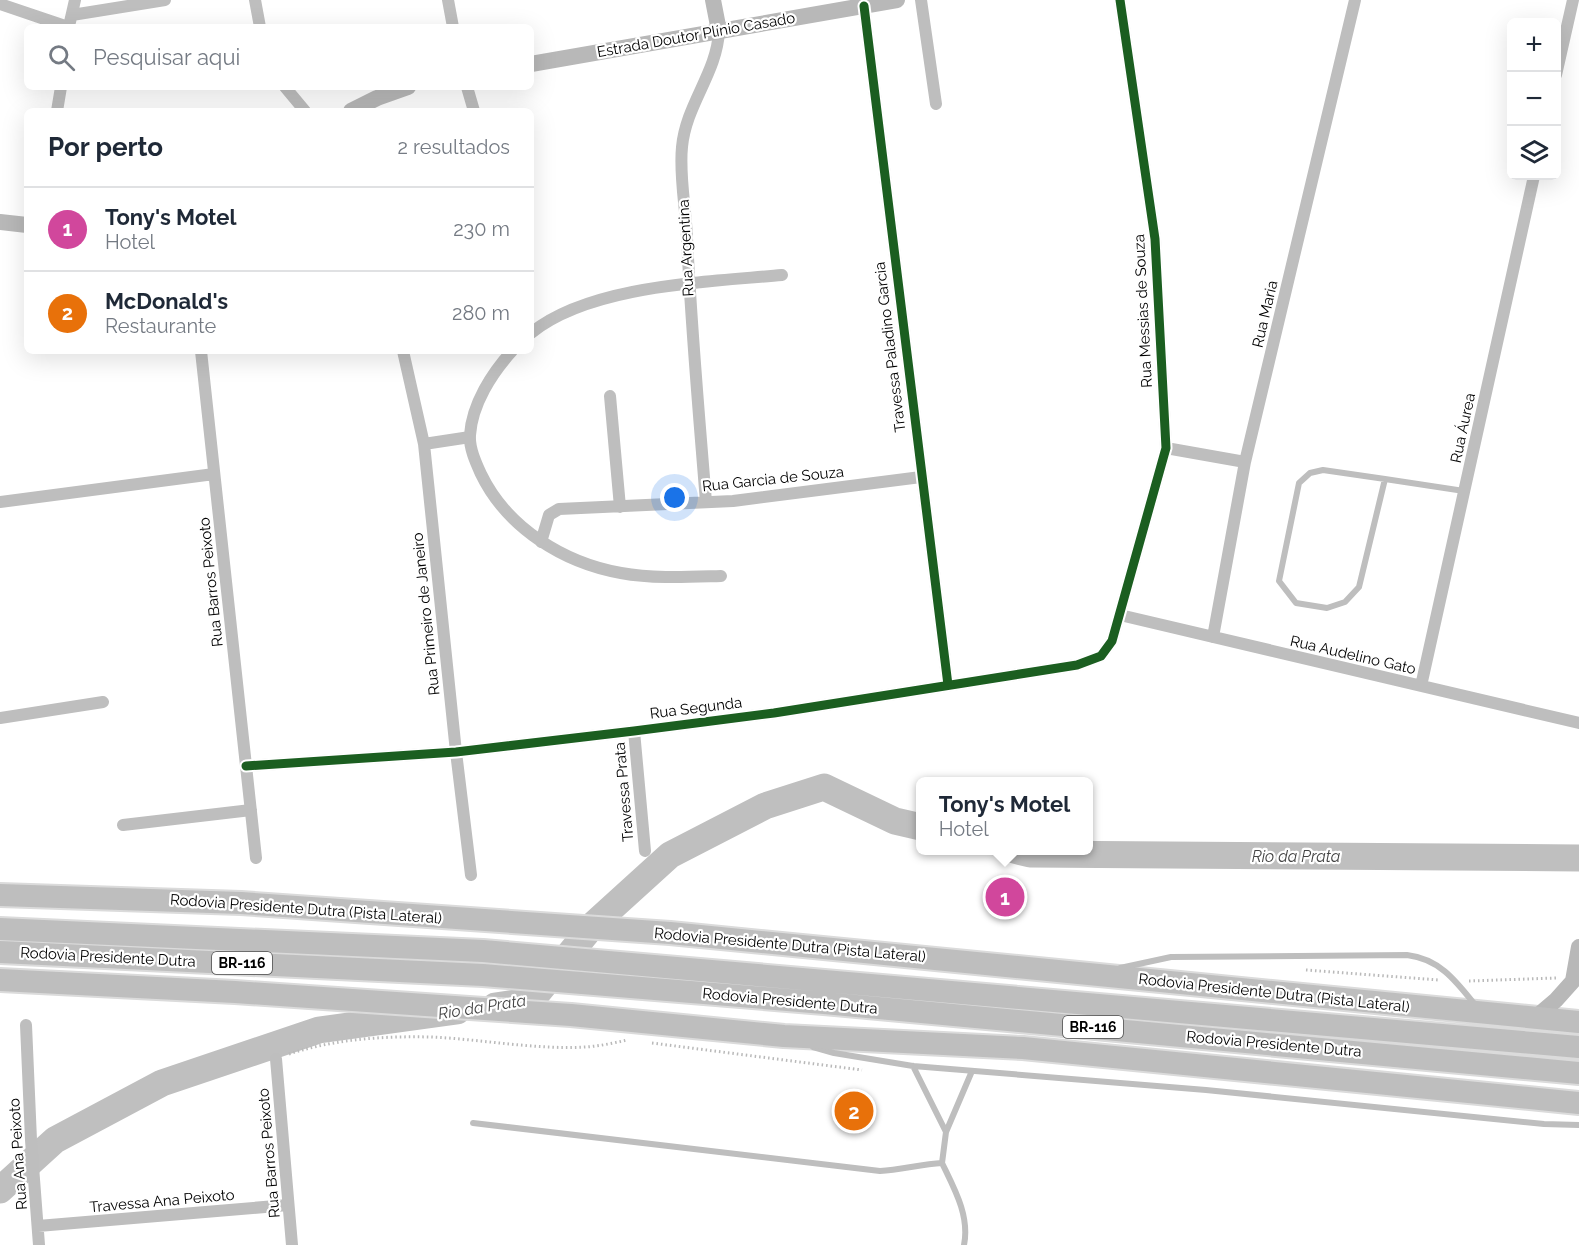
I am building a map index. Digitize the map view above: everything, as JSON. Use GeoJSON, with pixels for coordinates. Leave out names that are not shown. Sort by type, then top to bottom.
{"type":"FeatureCollection","features":[{"type":"Feature","properties":{"kind":"highway","name":"Rodovia Presidente Dutra (Pista Lateral)"},"geometry":{"type":"LineString","coordinates":[[0,895],[241,903],[670,933],[1579,1022]]}},
{"type":"Feature","properties":{"kind":"highway","name":"Rodovia Presidente Dutra"},"geometry":{"type":"LineString","coordinates":[[0,929],[483,951],[1579,1047]]}},
{"type":"Feature","properties":{"kind":"highway","name":"Rodovia Presidente Dutra"},"geometry":{"type":"LineString","coordinates":[[0,952],[483,975],[824,1003],[1579,1073]]}},
{"type":"Feature","properties":{"kind":"highway","name":"BR-116"},"geometry":{"type":"LineString","coordinates":[[0,980],[571,1015],[784,1036],[1023,1048],[1579,1103]]}},
{"type":"Feature","properties":{"kind":"main road","name":"Rua Argentina"},"geometry":{"type":"LineString","coordinates":[[713,0],[719,31]]}},
{"type":"Feature","properties":{"kind":"main road","name":"Estrada Doutor Plínio Casado"},"geometry":{"type":"LineString","coordinates":[[534,63],[897,0]]}},
{"type":"Feature","properties":{"kind":"main road"},"geometry":{"type":"LineString","coordinates":[[357,108],[399,90]]}},
{"type":"Feature","properties":{"kind":"main road"},"geometry":{"type":"LineString","coordinates":[[0,222],[24,225]]}},
{"type":"Feature","properties":{"kind":"main road"},"geometry":{"type":"LineString","coordinates":[[1536,1017],[1556,1000],[1576,988],[1579,947]]}},
{"type":"Feature","properties":{"kind":"street"},"geometry":{"type":"LineString","coordinates":[[69,23],[75,0]]}},
{"type":"Feature","properties":{"kind":"street"},"geometry":{"type":"LineString","coordinates":[[0,4],[69,23],[165,0]]}},
{"type":"Feature","properties":{"kind":"street"},"geometry":{"type":"LineString","coordinates":[[255,0],[259,24]]}},
{"type":"Feature","properties":{"kind":"street"},"geometry":{"type":"LineString","coordinates":[[448,0],[452,24]]}},
{"type":"Feature","properties":{"kind":"street"},"geometry":{"type":"LineString","coordinates":[[921,0],[936,104]]}},
{"type":"Feature","properties":{"kind":"street","name":"Rua Messias de Souza"},"geometry":{"type":"LineString","coordinates":[[1120,0],[1155,239],[1166,448],[1120,615]]}},
{"type":"Feature","properties":{"kind":"street","name":"Rua Maria"},"geometry":{"type":"LineString","coordinates":[[1213,637],[1245,462],[1355,0]]}},
{"type":"Feature","properties":{"kind":"street"},"geometry":{"type":"LineString","coordinates":[[1558,72],[1573,0]]}},
{"type":"Feature","properties":{"kind":"street","name":"Travessa Paladino Garcia"},"geometry":{"type":"LineString","coordinates":[[864,6],[948,685]]}},
{"type":"Feature","properties":{"kind":"street","name":"Rua Argentina"},"geometry":{"type":"LineString","coordinates":[[706,502],[688,284],[682,147],[688,114],[716,53],[719,31]]}},
{"type":"Feature","properties":{"kind":"street"},"geometry":{"type":"LineString","coordinates":[[58,108],[60,90]]}},
{"type":"Feature","properties":{"kind":"street"},"geometry":{"type":"LineString","coordinates":[[287,90],[302,108]]}},
{"type":"Feature","properties":{"kind":"street"},"geometry":{"type":"LineString","coordinates":[[468,90],[473,108]]}},
{"type":"Feature","properties":{"kind":"street","name":"Rua Áurea"},"geometry":{"type":"LineString","coordinates":[[1421,686],[1533,180]]}},
{"type":"Feature","properties":{"kind":"street"},"geometry":{"type":"LineString","coordinates":[[534,330],[544,322],[584,304],[619,295],[688,284],[782,275]]}},
{"type":"Feature","properties":{"kind":"street","name":"Rua Barros Peixoto"},"geometry":{"type":"LineString","coordinates":[[201,354],[256,858]]}},
{"type":"Feature","properties":{"kind":"street","name":"Rua Primeiro de Janeiro"},"geometry":{"type":"LineString","coordinates":[[404,354],[424,444],[471,875]]}},
{"type":"Feature","properties":{"kind":"street"},"geometry":{"type":"LineString","coordinates":[[509,354],[486,387],[472,421],[470,437],[476,462],[486,484],[503,509],[541,542],[591,565],[620,573],[650,577],[721,576]]}},
{"type":"Feature","properties":{"kind":"street"},"geometry":{"type":"LineString","coordinates":[[610,396],[620,507]]}},
{"type":"Feature","properties":{"kind":"street"},"geometry":{"type":"LineString","coordinates":[[424,444],[470,437]]}},
{"type":"Feature","properties":{"kind":"street"},"geometry":{"type":"LineString","coordinates":[[1166,448],[1245,462]]}},
{"type":"Feature","properties":{"kind":"street"},"geometry":{"type":"LineString","coordinates":[[0,502],[214,474]]}},
{"type":"Feature","properties":{"kind":"street","name":"Rua Garcia de Souza"},"geometry":{"type":"LineString","coordinates":[[541,542],[549,515],[559,509],[733,501],[921,477]]}},
{"type":"Feature","properties":{"kind":"street","name":"Rua Segunda"},"geometry":{"type":"LineString","coordinates":[[246,766],[456,752],[634,731],[774,713],[1088,662],[1101,656],[1109,648],[1120,615]]}},
{"type":"Feature","properties":{"kind":"street","name":"Rua Audelino Gato"},"geometry":{"type":"LineString","coordinates":[[1120,615],[1579,723]]}},
{"type":"Feature","properties":{"kind":"street"},"geometry":{"type":"LineString","coordinates":[[0,718],[103,702]]}},
{"type":"Feature","properties":{"kind":"street","name":"Travessa Prata"},"geometry":{"type":"LineString","coordinates":[[634,731],[645,851]]}},
{"type":"Feature","properties":{"kind":"street"},"geometry":{"type":"LineString","coordinates":[[123,825],[251,810]]}},
{"type":"Feature","properties":{"kind":"street","name":"Rua Ana Peixoto"},"geometry":{"type":"LineString","coordinates":[[26,1025],[39,1245]]}},
{"type":"Feature","properties":{"kind":"street","name":"Rua Barros Peixoto"},"geometry":{"type":"LineString","coordinates":[[276,1059],[292,1245]]}},
{"type":"Feature","properties":{"kind":"street","name":"Travessa Ana Peixoto"},"geometry":{"type":"LineString","coordinates":[[38,1227],[288,1205]]}},
{"type":"Feature","properties":{"kind":"lane"},"geometry":{"type":"LineString","coordinates":[[1385,479],[1359,587],[1345,602],[1327,609],[1296,603],[1279,580],[1299,483],[1310,473],[1323,470],[1385,479],[1464,491]]}},
{"type":"Feature","properties":{"kind":"lane"},"geometry":{"type":"LineString","coordinates":[[1097,975],[1171,957],[1424,957],[1445,971],[1482,1013]]}},
{"type":"Feature","properties":{"kind":"lane"},"geometry":{"type":"LineString","coordinates":[[784,1036],[834,1053],[913,1066],[1206,1090],[1544,1124],[1579,1125]]}},
{"type":"Feature","properties":{"kind":"lane"},"geometry":{"type":"LineString","coordinates":[[913,1066],[946,1132]]}},
{"type":"Feature","properties":{"kind":"lane"},"geometry":{"type":"LineString","coordinates":[[963,1245],[966,1236],[961,1205],[942,1163],[946,1132],[972,1071]]}},
{"type":"Feature","properties":{"kind":"lane"},"geometry":{"type":"LineString","coordinates":[[473,1123],[880,1171],[902,1170],[922,1164],[942,1163]]}},
{"type":"Feature","properties":{"kind":"path"},"geometry":{"type":"LineString","coordinates":[[276,1059],[312,1047],[353,1039],[381,1037],[431,1037],[511,1044],[585,1047],[627,1040]]}},
{"type":"Feature","properties":{"kind":"path"},"geometry":{"type":"LineString","coordinates":[[650,1043],[872,1071]]}},
{"type":"Feature","properties":{"kind":"waterway","name":"Rio da Prata"},"geometry":{"type":"LineString","coordinates":[[495,1006],[531,1001],[594,924],[670,855],[765,806],[824,787],[895,821],[916,826]]}},
{"type":"Feature","properties":{"kind":"waterway","name":"Rio da Prata"},"geometry":{"type":"LineString","coordinates":[[1093,854],[1579,858]]}},
{"type":"Feature","properties":{"kind":"waterway","name":"Rio da Prata"},"geometry":{"type":"LineString","coordinates":[[0,1190],[55,1140],[162,1083],[319,1030],[457,1011]]}},
{"type":"Feature","properties":{"kind":"cycle path"},"geometry":{"type":"LineString","coordinates":[[246,766],[456,752],[774,713],[1077,665],[1101,656],[1112,641],[1166,448],[1155,239],[1120,0]]}},
{"type":"Feature","properties":{"kind":"cycle path"},"geometry":{"type":"LineString","coordinates":[[864,6],[948,685]]}},
{"type":"Feature","properties":{"kind":"place","name":"Tony's Motel"},"geometry":{"type":"Point","coordinates":[1005,897]}},
{"type":"Feature","properties":{"kind":"place","name":"McDonald's"},"geometry":{"type":"Point","coordinates":[854,1111]}}]}
